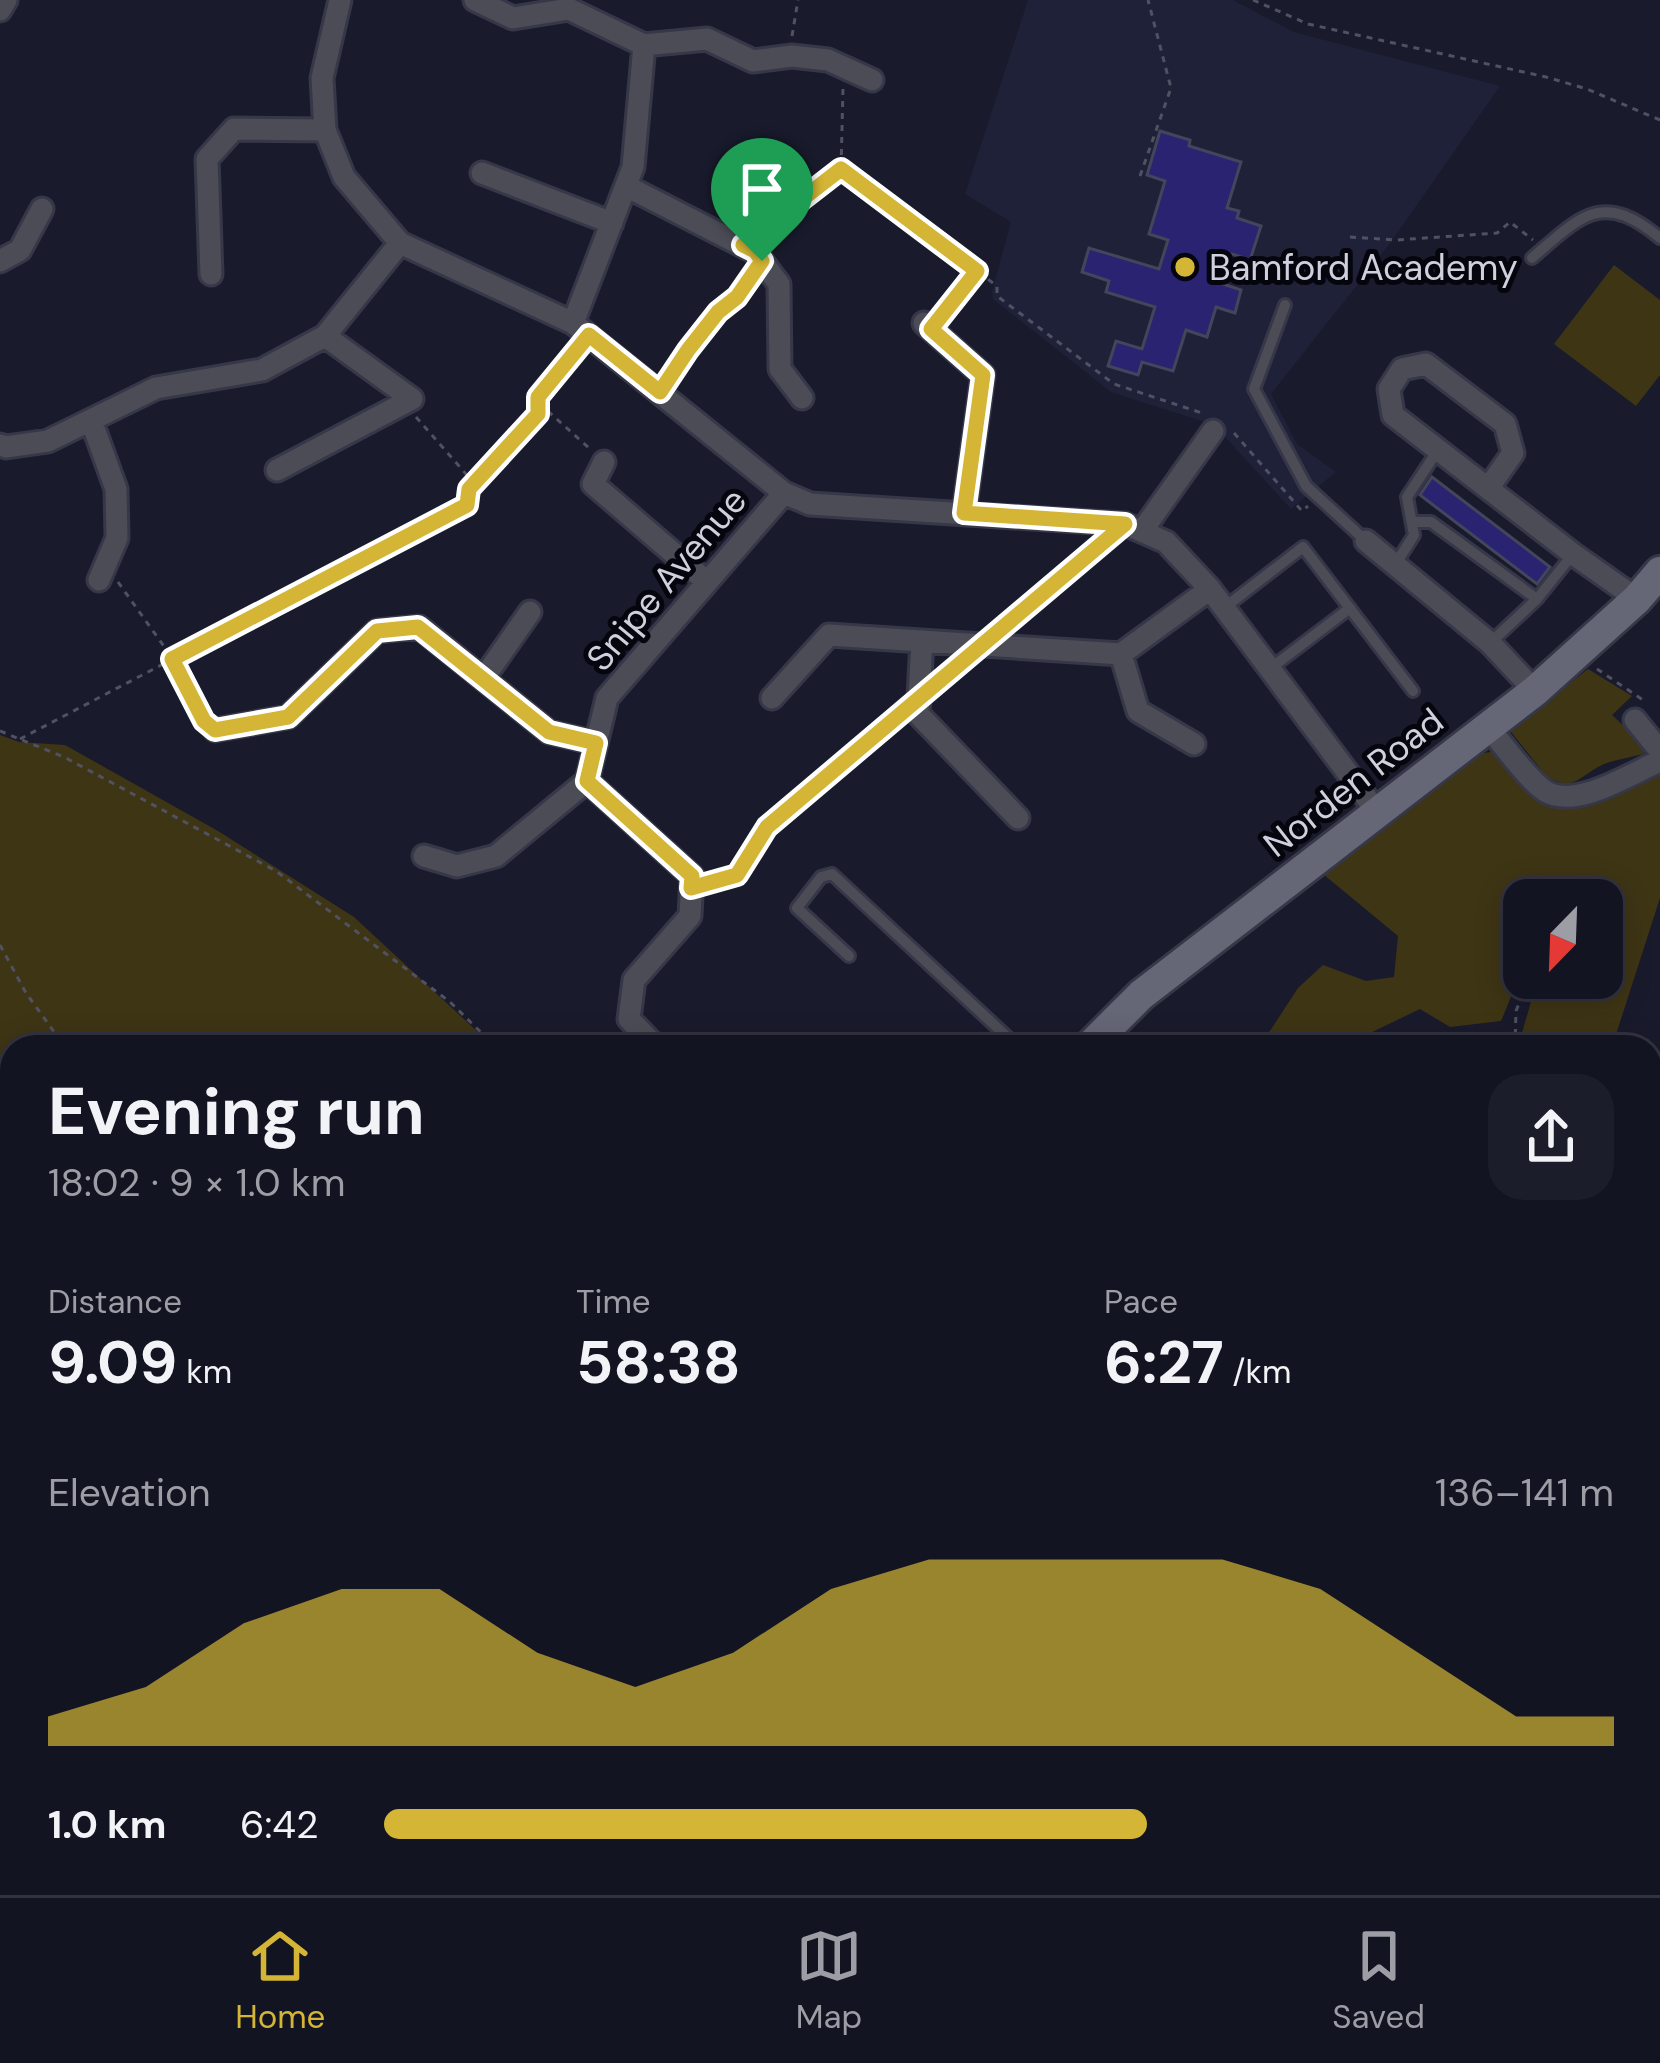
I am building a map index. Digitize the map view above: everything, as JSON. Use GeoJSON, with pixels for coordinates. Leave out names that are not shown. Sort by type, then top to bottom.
{"type":"FeatureCollection","features":[{"type":"Feature","properties":{"kind":"street"},"geometry":{"type":"LineString","coordinates":[[0,10],[7,0]]}},
{"type":"Feature","properties":{"kind":"street"},"geometry":{"type":"LineString","coordinates":[[340,0],[322,78],[325,130],[344,177],[400,243],[581,329],[784,493],[810,504],[1134,528],[1166,542],[1210,589],[1377,812]]}},
{"type":"Feature","properties":{"kind":"street"},"geometry":{"type":"LineString","coordinates":[[475,0],[513,18],[569,9],[644,45],[707,39],[753,61],[789,56],[828,60],[872,80]]}},
{"type":"Feature","properties":{"kind":"street"},"geometry":{"type":"LineString","coordinates":[[581,329],[633,167],[644,45]]}},
{"type":"Feature","properties":{"kind":"street"},"geometry":{"type":"LineString","coordinates":[[211,274],[208,159],[234,129],[325,130]]}},
{"type":"Feature","properties":{"kind":"street"},"geometry":{"type":"LineString","coordinates":[[482,173],[612,223]]}},
{"type":"Feature","properties":{"kind":"street"},"geometry":{"type":"LineString","coordinates":[[626,186],[755,251],[779,284],[780,369],[802,398]]}},
{"type":"Feature","properties":{"kind":"street"},"geometry":{"type":"LineString","coordinates":[[0,261],[20,250],[42,209]]}},
{"type":"Feature","properties":{"kind":"street"},"geometry":{"type":"LineString","coordinates":[[0,445],[48,441],[156,388],[262,370],[325,336],[400,243]]}},
{"type":"Feature","properties":{"kind":"street"},"geometry":{"type":"LineString","coordinates":[[927,326],[983,375],[964,513]]}},
{"type":"Feature","properties":{"kind":"street"},"geometry":{"type":"LineString","coordinates":[[325,336],[408,401]]}},
{"type":"Feature","properties":{"kind":"street"},"geometry":{"type":"LineString","coordinates":[[1489,488],[1513,453],[1505,424],[1426,364],[1402,369],[1389,389],[1393,415],[1574,554],[1636,599]]}},
{"type":"Feature","properties":{"kind":"street"},"geometry":{"type":"LineString","coordinates":[[277,470],[433,383]]}},
{"type":"Feature","properties":{"kind":"street"},"geometry":{"type":"LineString","coordinates":[[91,420],[116,489],[117,538],[102,572]]}},
{"type":"Feature","properties":{"kind":"street"},"geometry":{"type":"LineString","coordinates":[[1134,528],[1216,426]]}},
{"type":"Feature","properties":{"kind":"street"},"geometry":{"type":"LineString","coordinates":[[604,462],[593,484],[707,582]]}},
{"type":"Feature","properties":{"kind":"street","name":"Snipe Avenue"},"geometry":{"type":"LineString","coordinates":[[587,781],[607,698],[784,493]]}},
{"type":"Feature","properties":{"kind":"street"},"geometry":{"type":"LineString","coordinates":[[1366,541],[1490,643],[1534,691]]}},
{"type":"Feature","properties":{"kind":"street","name":"Norden Road"},"geometry":{"type":"LineString","coordinates":[[1102,1035],[1142,995],[1534,691],[1660,572]]}},
{"type":"Feature","properties":{"kind":"street"},"geometry":{"type":"LineString","coordinates":[[772,698],[829,634],[1121,654],[1210,589]]}},
{"type":"Feature","properties":{"kind":"street"},"geometry":{"type":"LineString","coordinates":[[483,679],[530,612]]}},
{"type":"Feature","properties":{"kind":"street"},"geometry":{"type":"LineString","coordinates":[[215,730],[288,717],[377,631],[418,627],[549,732],[596,743]]}},
{"type":"Feature","properties":{"kind":"street"},"geometry":{"type":"LineString","coordinates":[[922,641],[918,714],[1018,818]]}},
{"type":"Feature","properties":{"kind":"street"},"geometry":{"type":"LineString","coordinates":[[1121,654],[1138,711],[1194,744]]}},
{"type":"Feature","properties":{"kind":"street"},"geometry":{"type":"LineString","coordinates":[[1635,720],[1660,751]]}},
{"type":"Feature","properties":{"kind":"street"},"geometry":{"type":"LineString","coordinates":[[1488,727],[1542,790],[1562,798],[1580,796],[1660,760]]}},
{"type":"Feature","properties":{"kind":"street"},"geometry":{"type":"LineString","coordinates":[[424,856],[457,866],[496,856],[587,781],[692,876],[690,916],[634,980],[628,1019],[644,1035]]}},
{"type":"Feature","properties":{"kind":"lane"},"geometry":{"type":"LineString","coordinates":[[1532,258],[1585,217],[1606,212],[1621,212],[1638,220],[1660,238]]}},
{"type":"Feature","properties":{"kind":"lane"},"geometry":{"type":"LineString","coordinates":[[1285,305],[1253,388],[1306,486],[1366,541]]}},
{"type":"Feature","properties":{"kind":"lane"},"geometry":{"type":"LineString","coordinates":[[1395,565],[1414,535],[1407,497],[1438,449]]}},
{"type":"Feature","properties":{"kind":"lane"},"geometry":{"type":"LineString","coordinates":[[1412,522],[1431,522],[1537,599]]}},
{"type":"Feature","properties":{"kind":"lane"},"geometry":{"type":"LineString","coordinates":[[1224,608],[1303,547],[1413,691]]}},
{"type":"Feature","properties":{"kind":"lane"},"geometry":{"type":"LineString","coordinates":[[1490,643],[1537,599],[1574,554]]}},
{"type":"Feature","properties":{"kind":"lane"},"geometry":{"type":"LineString","coordinates":[[1270,669],[1350,608]]}},
{"type":"Feature","properties":{"kind":"lane"},"geometry":{"type":"LineString","coordinates":[[849,956],[797,908],[821,877],[832,874],[1005,1035]]}},
{"type":"Feature","properties":{"kind":"path"},"geometry":{"type":"LineString","coordinates":[[789,56],[798,0]]}},
{"type":"Feature","properties":{"kind":"path"},"geometry":{"type":"LineString","coordinates":[[1140,176],[1171,88],[1148,0]]}},
{"type":"Feature","properties":{"kind":"path"},"geometry":{"type":"LineString","coordinates":[[1253,0],[1308,24],[1587,89],[1660,120]]}},
{"type":"Feature","properties":{"kind":"path"},"geometry":{"type":"LineString","coordinates":[[841,169],[843,67]]}},
{"type":"Feature","properties":{"kind":"path"},"geometry":{"type":"LineString","coordinates":[[743,245],[841,169]]}},
{"type":"Feature","properties":{"kind":"path"},"geometry":{"type":"LineString","coordinates":[[841,169],[997,286],[997,296],[1114,384],[1216,426],[1302,511],[1320,499]]}},
{"type":"Feature","properties":{"kind":"path"},"geometry":{"type":"LineString","coordinates":[[1350,237],[1397,240],[1497,233],[1510,222],[1544,248]]}},
{"type":"Feature","properties":{"kind":"path"},"geometry":{"type":"LineString","coordinates":[[660,392],[688,350],[718,312],[737,297],[762,261]]}},
{"type":"Feature","properties":{"kind":"path"},"geometry":{"type":"LineString","coordinates":[[927,326],[977,271]]}},
{"type":"Feature","properties":{"kind":"path"},"geometry":{"type":"LineString","coordinates":[[20,739],[467,505],[469,489],[538,414],[538,397],[581,329]]}},
{"type":"Feature","properties":{"kind":"path"},"geometry":{"type":"LineString","coordinates":[[408,401],[474,483]]}},
{"type":"Feature","properties":{"kind":"path"},"geometry":{"type":"LineString","coordinates":[[538,402],[604,462]]}},
{"type":"Feature","properties":{"kind":"path"},"geometry":{"type":"LineString","coordinates":[[691,888],[737,875],[767,827],[980,644],[1134,528]]}},
{"type":"Feature","properties":{"kind":"path"},"geometry":{"type":"LineString","coordinates":[[102,572],[172,659],[204,721],[215,730]]}},
{"type":"Feature","properties":{"kind":"path"},"geometry":{"type":"LineString","coordinates":[[1578,652],[1644,699],[1635,720]]}},
{"type":"Feature","properties":{"kind":"path"},"geometry":{"type":"LineString","coordinates":[[0,730],[64,757],[276,871],[451,1002],[484,1035]]}},
{"type":"Feature","properties":{"kind":"path"},"geometry":{"type":"LineString","coordinates":[[0,945],[56,1035]]}},
{"type":"Feature","properties":{"kind":"path"},"geometry":{"type":"LineString","coordinates":[[1515,1035],[1521,999]]}},
{"type":"Feature","properties":{"kind":"shaded area","name":"Bamford Academy"},"geometry":{"type":"Polygon","coordinates":[[[1028,0],[1233,0],[1294,32],[1500,86],[1391,242],[1271,394],[1297,444],[1336,472],[1291,509],[1214,425],[1111,392],[993,299],[1011,222],[965,194],[1028,0]]]}},
{"type":"Feature","properties":{"kind":"shaded area"},"geometry":{"type":"Polygon","coordinates":[[[1614,265],[1660,300],[1660,375],[1636,406],[1554,344],[1614,265]]]}},
{"type":"Feature","properties":{"kind":"shaded area"},"geometry":{"type":"Polygon","coordinates":[[[1588,669],[1632,696],[1612,715],[1646,753],[1604,764],[1564,783],[1547,777],[1511,732],[1588,669]]]}},
{"type":"Feature","properties":{"kind":"shaded area"},"geometry":{"type":"Polygon","coordinates":[[[0,735],[19,742],[65,745],[218,831],[354,917],[481,1035],[0,1035],[0,735]]]}},
{"type":"Feature","properties":{"kind":"shaded area"},"geometry":{"type":"Polygon","coordinates":[[[1496,751],[1539,796],[1660,773],[1660,898],[1616,1035],[1521,1035],[1532,999],[1623,999],[1623,879],[1503,879],[1503,999],[1510,999],[1501,1021],[1450,1027],[1420,1009],[1366,1035],[1265,1035],[1298,988],[1323,965],[1366,981],[1394,977],[1398,936],[1323,874],[1479,754],[1496,751]]]}},
{"type":"Feature","properties":{"kind":"building"},"geometry":{"type":"Polygon","coordinates":[[[1160,131],[1190,140],[1189,146],[1241,162],[1227,208],[1239,211],[1237,218],[1261,226],[1250,260],[1232,254],[1223,284],[1241,290],[1235,313],[1216,307],[1207,337],[1186,330],[1173,371],[1142,362],[1138,375],[1108,366],[1116,341],[1142,349],[1155,307],[1106,292],[1109,281],[1082,272],[1089,248],[1159,269],[1168,240],[1149,234],[1165,181],[1147,175],[1160,131]]]}},
{"type":"Feature","properties":{"kind":"building"},"geometry":{"type":"Polygon","coordinates":[[[1432,477],[1550,567],[1537,584],[1420,495],[1432,477]]]}},
{"type":"Feature","properties":{"kind":"place","name":"Bamford Academy"},"geometry":{"type":"Point","coordinates":[1185,267]}},
{"type":"Feature","properties":{"kind":"route"},"geometry":{"type":"LineString","coordinates":[[841,169],[977,271],[931,329],[983,375],[964,513],[1125,524],[767,827],[737,875],[691,888],[692,876],[587,781],[596,743],[549,732],[418,627],[377,631],[288,717],[215,730],[204,721],[172,659],[467,505],[469,489],[538,414],[538,397],[589,335],[660,392],[688,350],[718,312],[737,297],[762,261],[743,245],[841,169]]}}]}
